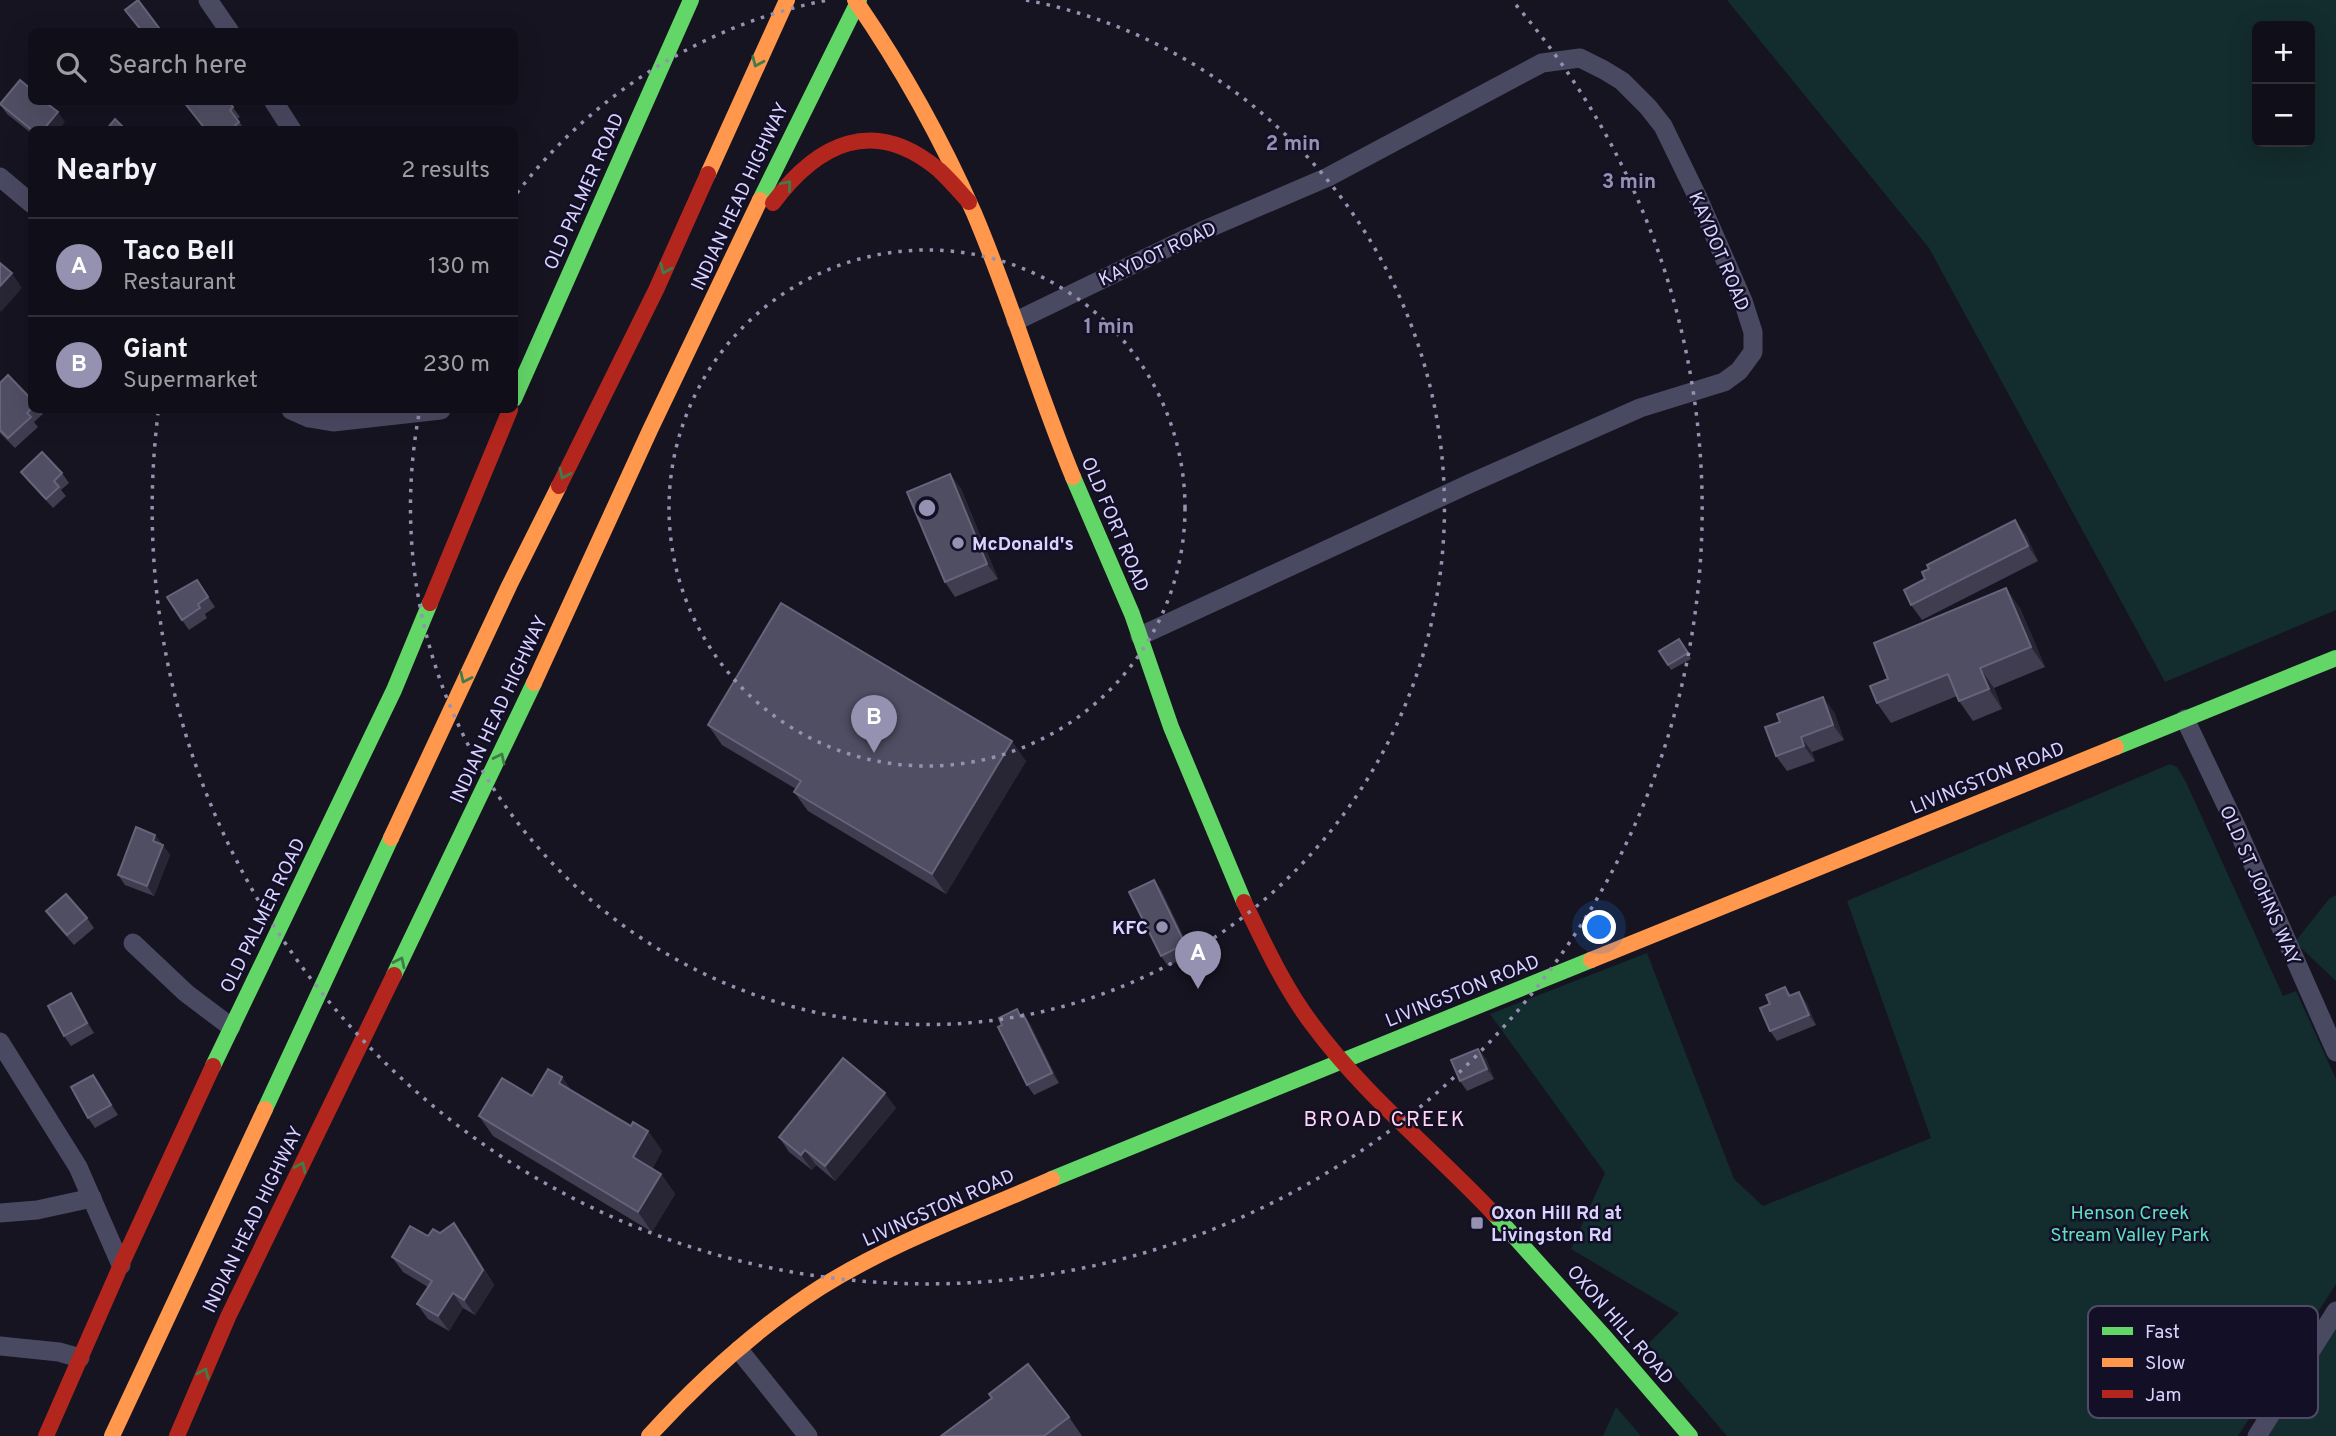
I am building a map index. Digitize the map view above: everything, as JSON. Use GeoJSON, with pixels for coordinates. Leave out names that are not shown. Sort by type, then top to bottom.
{"type":"FeatureCollection","features":[{"type":"Feature","properties":{"kind":"main road","name":"OLD PALMER ROAD"},"geometry":{"type":"LineString","coordinates":[[518,392],[691,0]]}},
{"type":"Feature","properties":{"kind":"main road","name":"INDIAN HEAD HIGHWAY"},"geometry":{"type":"LineString","coordinates":[[112,1436],[509,586],[656,290],[787,0]]}},
{"type":"Feature","properties":{"kind":"main road","name":"INDIAN HEAD HIGHWAY"},"geometry":{"type":"LineString","coordinates":[[177,1436],[228,1317],[502,753],[650,430],[857,1]]}},
{"type":"Feature","properties":{"kind":"main road","name":"OLD FORT ROAD"},"geometry":{"type":"LineString","coordinates":[[857,1],[909,82],[970,202],[1079,496],[1140,636],[1171,725],[1246,904],[1277,967],[1311,1024],[1342,1061]]}},
{"type":"Feature","properties":{"kind":"main road"},"geometry":{"type":"LineString","coordinates":[[722,282],[782,190],[805,164],[829,148],[858,140],[886,142],[931,163],[970,202]]}},
{"type":"Feature","properties":{"kind":"main road","name":"OLD PALMER ROAD"},"geometry":{"type":"LineString","coordinates":[[47,1436],[121,1265],[231,1027],[394,690],[509,413]]}},
{"type":"Feature","properties":{"kind":"main road","name":"LIVINGSTON ROAD"},"geometry":{"type":"LineString","coordinates":[[649,1436],[679,1402],[796,1304],[846,1272],[888,1251],[1067,1173],[2336,659]]}},
{"type":"Feature","properties":{"kind":"main road","name":"OXON HILL ROAD"},"geometry":{"type":"LineString","coordinates":[[1342,1061],[1534,1257],[1611,1342],[1690,1436]]}},
{"type":"Feature","properties":{"kind":"street"},"geometry":{"type":"LineString","coordinates":[[219,4],[228,28]]}},
{"type":"Feature","properties":{"kind":"street","name":"KAYDOT ROAD"},"geometry":{"type":"LineString","coordinates":[[1016,321],[1202,231],[1328,177],[1542,63],[1580,58],[1622,81],[1663,126],[1743,301],[1753,332],[1753,352],[1739,371],[1724,382],[1640,408],[1140,636]]}},
{"type":"Feature","properties":{"kind":"street"},"geometry":{"type":"LineString","coordinates":[[276,105],[289,126]]}},
{"type":"Feature","properties":{"kind":"street"},"geometry":{"type":"LineString","coordinates":[[0,177],[28,201]]}},
{"type":"Feature","properties":{"kind":"street"},"geometry":{"type":"LineString","coordinates":[[298,413],[333,422],[413,413]]}},
{"type":"Feature","properties":{"kind":"street","name":"OLD ST JOHNS WAY"},"geometry":{"type":"LineString","coordinates":[[2185,719],[2236,826],[2336,1052]]}},
{"type":"Feature","properties":{"kind":"street"},"geometry":{"type":"LineString","coordinates":[[133,943],[186,993],[231,1027]]}},
{"type":"Feature","properties":{"kind":"street"},"geometry":{"type":"LineString","coordinates":[[0,1042],[78,1167],[121,1265]]}},
{"type":"Feature","properties":{"kind":"street"},"geometry":{"type":"LineString","coordinates":[[0,1213],[37,1210],[92,1198]]}},
{"type":"Feature","properties":{"kind":"street"},"geometry":{"type":"LineString","coordinates":[[2318,1339],[2336,1311]]}},
{"type":"Feature","properties":{"kind":"street"},"geometry":{"type":"LineString","coordinates":[[0,1346],[59,1352],[80,1358]]}},
{"type":"Feature","properties":{"kind":"street"},"geometry":{"type":"LineString","coordinates":[[739,1350],[808,1436]]}},
{"type":"Feature","properties":{"kind":"street"},"geometry":{"type":"LineString","coordinates":[[2257,1436],[2268,1418]]}},
{"type":"Feature","properties":{"kind":"green space"},"geometry":{"type":"Polygon","coordinates":[[[1727,0],[2336,0],[2336,610],[2165,682],[1929,248],[1727,0]]]}},
{"type":"Feature","properties":{"kind":"green space","name":"Henson Creek Stream Valley Park"},"geometry":{"type":"Polygon","coordinates":[[[2170,764],[2177,767],[2283,996],[2296,991],[2336,1079],[2336,1284],[2318,1312],[2318,1306],[2088,1306],[2088,1418],[2250,1418],[2238,1436],[1727,1436],[1648,1344],[1679,1313],[1571,1249],[1605,1173],[1490,1014],[1647,953],[1734,1179],[1763,1206],[1931,1138],[1847,901],[2170,764]]]}},
{"type":"Feature","properties":{"kind":"green space"},"geometry":{"type":"Polygon","coordinates":[[[2336,895],[2336,981],[2295,942],[2329,899],[2336,895]]]}},
{"type":"Feature","properties":{"kind":"green space"},"geometry":{"type":"Polygon","coordinates":[[[2336,1319],[2336,1436],[2261,1436],[2273,1418],[2318,1418],[2318,1347],[2336,1319]]]}},
{"type":"Feature","properties":{"kind":"green space"},"geometry":{"type":"Polygon","coordinates":[[[1616,1407],[1641,1436],[1603,1436],[1616,1407]]]}},
{"type":"Feature","properties":{"kind":"building"},"geometry":{"type":"Polygon","coordinates":[[[138,0],[159,28],[139,28],[125,10],[138,0]]]}},
{"type":"Feature","properties":{"kind":"building"},"geometry":{"type":"Polygon","coordinates":[[[20,80],[28,87],[28,105],[49,105],[58,112],[46,126],[28,127],[0,104],[20,80]]]}},
{"type":"Feature","properties":{"kind":"building"},"geometry":{"type":"Polygon","coordinates":[[[186,105],[231,105],[230,110],[239,122],[234,126],[203,126],[186,105]]]}},
{"type":"Feature","properties":{"kind":"building"},"geometry":{"type":"Polygon","coordinates":[[[115,119],[122,126],[109,126],[115,119]]]}},
{"type":"Feature","properties":{"kind":"building"},"geometry":{"type":"Polygon","coordinates":[[[0,263],[12,273],[0,286],[0,263]]]}},
{"type":"Feature","properties":{"kind":"building"},"geometry":{"type":"Polygon","coordinates":[[[8,375],[28,396],[27,413],[31,417],[8,438],[0,430],[0,383],[8,375]]]}},
{"type":"Feature","properties":{"kind":"building"},"geometry":{"type":"Polygon","coordinates":[[[42,452],[62,473],[54,481],[59,487],[46,499],[21,472],[42,452]]]}},
{"type":"Feature","properties":{"kind":"building","name":"McDonald's"},"geometry":{"type":"Polygon","coordinates":[[[950,474],[987,564],[945,582],[907,492],[950,474]]]}},
{"type":"Feature","properties":{"kind":"building"},"geometry":{"type":"Polygon","coordinates":[[[2015,520],[2028,546],[1911,605],[1904,590],[1925,579],[1922,572],[1929,569],[1927,565],[2015,520]]]}},
{"type":"Feature","properties":{"kind":"building"},"geometry":{"type":"Polygon","coordinates":[[[197,580],[208,597],[198,604],[200,608],[182,620],[167,597],[197,580]]]}},
{"type":"Feature","properties":{"kind":"building"},"geometry":{"type":"Polygon","coordinates":[[[2006,588],[2031,647],[1980,668],[1989,689],[1959,701],[1948,674],[1877,703],[1870,686],[1888,679],[1874,643],[2006,588]]]}},
{"type":"Feature","properties":{"kind":"building"},"geometry":{"type":"Polygon","coordinates":[[[781,603],[1012,741],[932,874],[794,792],[801,781],[708,725],[781,603]]]}},
{"type":"Feature","properties":{"kind":"building"},"geometry":{"type":"Polygon","coordinates":[[[1679,639],[1688,653],[1668,665],[1659,651],[1679,639]]]}},
{"type":"Feature","properties":{"kind":"building"},"geometry":{"type":"Polygon","coordinates":[[[1823,697],[1833,725],[1801,737],[1804,746],[1776,756],[1765,727],[1780,722],[1777,714],[1823,697]]]}},
{"type":"Feature","properties":{"kind":"building"},"geometry":{"type":"Polygon","coordinates":[[[136,827],[155,835],[153,841],[163,845],[147,886],[118,875],[136,827]]]}},
{"type":"Feature","properties":{"kind":"building"},"geometry":{"type":"Polygon","coordinates":[[[1154,880],[1185,944],[1161,956],[1129,892],[1154,880]]]}},
{"type":"Feature","properties":{"kind":"building"},"geometry":{"type":"Polygon","coordinates":[[[66,894],[87,918],[67,935],[46,911],[66,894]]]}},
{"type":"Feature","properties":{"kind":"building"},"geometry":{"type":"Polygon","coordinates":[[[1785,987],[1789,996],[1799,992],[1809,1015],[1770,1031],[1760,1008],[1770,1004],[1766,995],[1785,987]]]}},
{"type":"Feature","properties":{"kind":"building"},"geometry":{"type":"Polygon","coordinates":[[[71,993],[87,1023],[64,1036],[48,1006],[71,993]]]}},
{"type":"Feature","properties":{"kind":"building"},"geometry":{"type":"Polygon","coordinates":[[[1017,1009],[1020,1016],[1023,1014],[1052,1073],[1027,1085],[998,1027],[1002,1025],[999,1018],[1017,1009]]]}},
{"type":"Feature","properties":{"kind":"building"},"geometry":{"type":"Polygon","coordinates":[[[1478,1049],[1487,1069],[1460,1081],[1451,1060],[1478,1049]]]}},
{"type":"Feature","properties":{"kind":"building"},"geometry":{"type":"Polygon","coordinates":[[[843,1058],[885,1093],[825,1166],[805,1150],[801,1155],[779,1137],[843,1058]]]}},
{"type":"Feature","properties":{"kind":"building"},"geometry":{"type":"Polygon","coordinates":[[[548,1069],[562,1077],[559,1083],[631,1126],[633,1122],[648,1131],[633,1157],[661,1174],[638,1212],[479,1116],[502,1078],[532,1096],[548,1069]]]}},
{"type":"Feature","properties":{"kind":"building"},"geometry":{"type":"Polygon","coordinates":[[[93,1075],[111,1105],[88,1118],[71,1087],[93,1075]]]}},
{"type":"Feature","properties":{"kind":"building"},"geometry":{"type":"Polygon","coordinates":[[[454,1223],[483,1270],[464,1300],[453,1293],[438,1316],[417,1304],[432,1281],[392,1257],[410,1226],[428,1236],[433,1229],[440,1233],[454,1223]]]}},
{"type":"Feature","properties":{"kind":"building"},"geometry":{"type":"Polygon","coordinates":[[[1028,1364],[1069,1417],[1044,1436],[941,1436],[992,1398],[989,1394],[1028,1364]]]}},
{"type":"Feature","properties":{"kind":"traffic: fast"},"geometry":{"type":"LineString","coordinates":[[518,390],[691,0]]}},
{"type":"Feature","properties":{"kind":"traffic: fast"},"geometry":{"type":"LineString","coordinates":[[760,200],[859,0]]}},
{"type":"Feature","properties":{"kind":"traffic: fast"},"geometry":{"type":"LineString","coordinates":[[1073,477],[1132,614],[1171,727],[1244,902]]}},
{"type":"Feature","properties":{"kind":"traffic: fast"},"geometry":{"type":"LineString","coordinates":[[213,1066],[394,690],[430,603]]}},
{"type":"Feature","properties":{"kind":"traffic: fast"},"geometry":{"type":"LineString","coordinates":[[2116,747],[2336,658]]}},
{"type":"Feature","properties":{"kind":"traffic: fast"},"geometry":{"type":"LineString","coordinates":[[394,975],[534,683]]}},
{"type":"Feature","properties":{"kind":"traffic: fast"},"geometry":{"type":"LineString","coordinates":[[265,1109],[391,838]]}},
{"type":"Feature","properties":{"kind":"traffic: fast"},"geometry":{"type":"LineString","coordinates":[[1052,1179],[1591,960]]}},
{"type":"Feature","properties":{"kind":"traffic: fast"},"geometry":{"type":"LineString","coordinates":[[1494,1214],[1690,1436]]}},
{"type":"Feature","properties":{"kind":"traffic: slow"},"geometry":{"type":"LineString","coordinates":[[708,174],[787,0]]}},
{"type":"Feature","properties":{"kind":"traffic: slow"},"geometry":{"type":"LineString","coordinates":[[855,0],[905,78],[974,213],[1073,477]]}},
{"type":"Feature","properties":{"kind":"traffic: slow"},"geometry":{"type":"LineString","coordinates":[[534,683],[650,430],[760,200]]}},
{"type":"Feature","properties":{"kind":"traffic: slow"},"geometry":{"type":"LineString","coordinates":[[391,838],[559,486]]}},
{"type":"Feature","properties":{"kind":"traffic: slow"},"geometry":{"type":"LineString","coordinates":[[1591,960],[2116,747]]}},
{"type":"Feature","properties":{"kind":"traffic: slow"},"geometry":{"type":"LineString","coordinates":[[112,1436],[265,1109]]}},
{"type":"Feature","properties":{"kind":"traffic: slow"},"geometry":{"type":"LineString","coordinates":[[649,1436],[730,1356],[774,1320],[821,1287],[905,1242],[1052,1179]]}},
{"type":"Feature","properties":{"kind":"traffic: jam"},"geometry":{"type":"LineString","coordinates":[[773,203],[790,182],[828,152],[848,143],[870,140],[892,144],[915,153],[939,170],[969,202]]}},
{"type":"Feature","properties":{"kind":"traffic: jam"},"geometry":{"type":"LineString","coordinates":[[559,486],[656,290],[708,174]]}},
{"type":"Feature","properties":{"kind":"traffic: jam"},"geometry":{"type":"LineString","coordinates":[[430,603],[509,413]]}},
{"type":"Feature","properties":{"kind":"traffic: jam"},"geometry":{"type":"LineString","coordinates":[[1244,902],[1292,995],[1332,1050],[1494,1214]]}},
{"type":"Feature","properties":{"kind":"traffic: jam"},"geometry":{"type":"LineString","coordinates":[[177,1436],[228,1317],[394,975]]}},
{"type":"Feature","properties":{"kind":"traffic: jam"},"geometry":{"type":"LineString","coordinates":[[46,1436],[213,1066]]}},
{"type":"Feature","properties":{"kind":"place","name":"McDonald's"},"geometry":{"type":"Point","coordinates":[958,543]}},
{"type":"Feature","properties":{"kind":"place","name":"Giant"},"geometry":{"type":"Point","coordinates":[874,753]}},
{"type":"Feature","properties":{"kind":"place","name":"KFC"},"geometry":{"type":"Point","coordinates":[1162,927]}},
{"type":"Feature","properties":{"kind":"place","name":"Taco Bell"},"geometry":{"type":"Point","coordinates":[1198,989]}},
{"type":"Feature","properties":{"kind":"place","name":"Oxon Hill Rd at Livingston Rd"},"geometry":{"type":"Point","coordinates":[1477,1223]}},
{"type":"Feature","properties":{"kind":"district","name":"BROAD CREEK"},"geometry":{"type":"Point","coordinates":[1385,1119]}}]}
